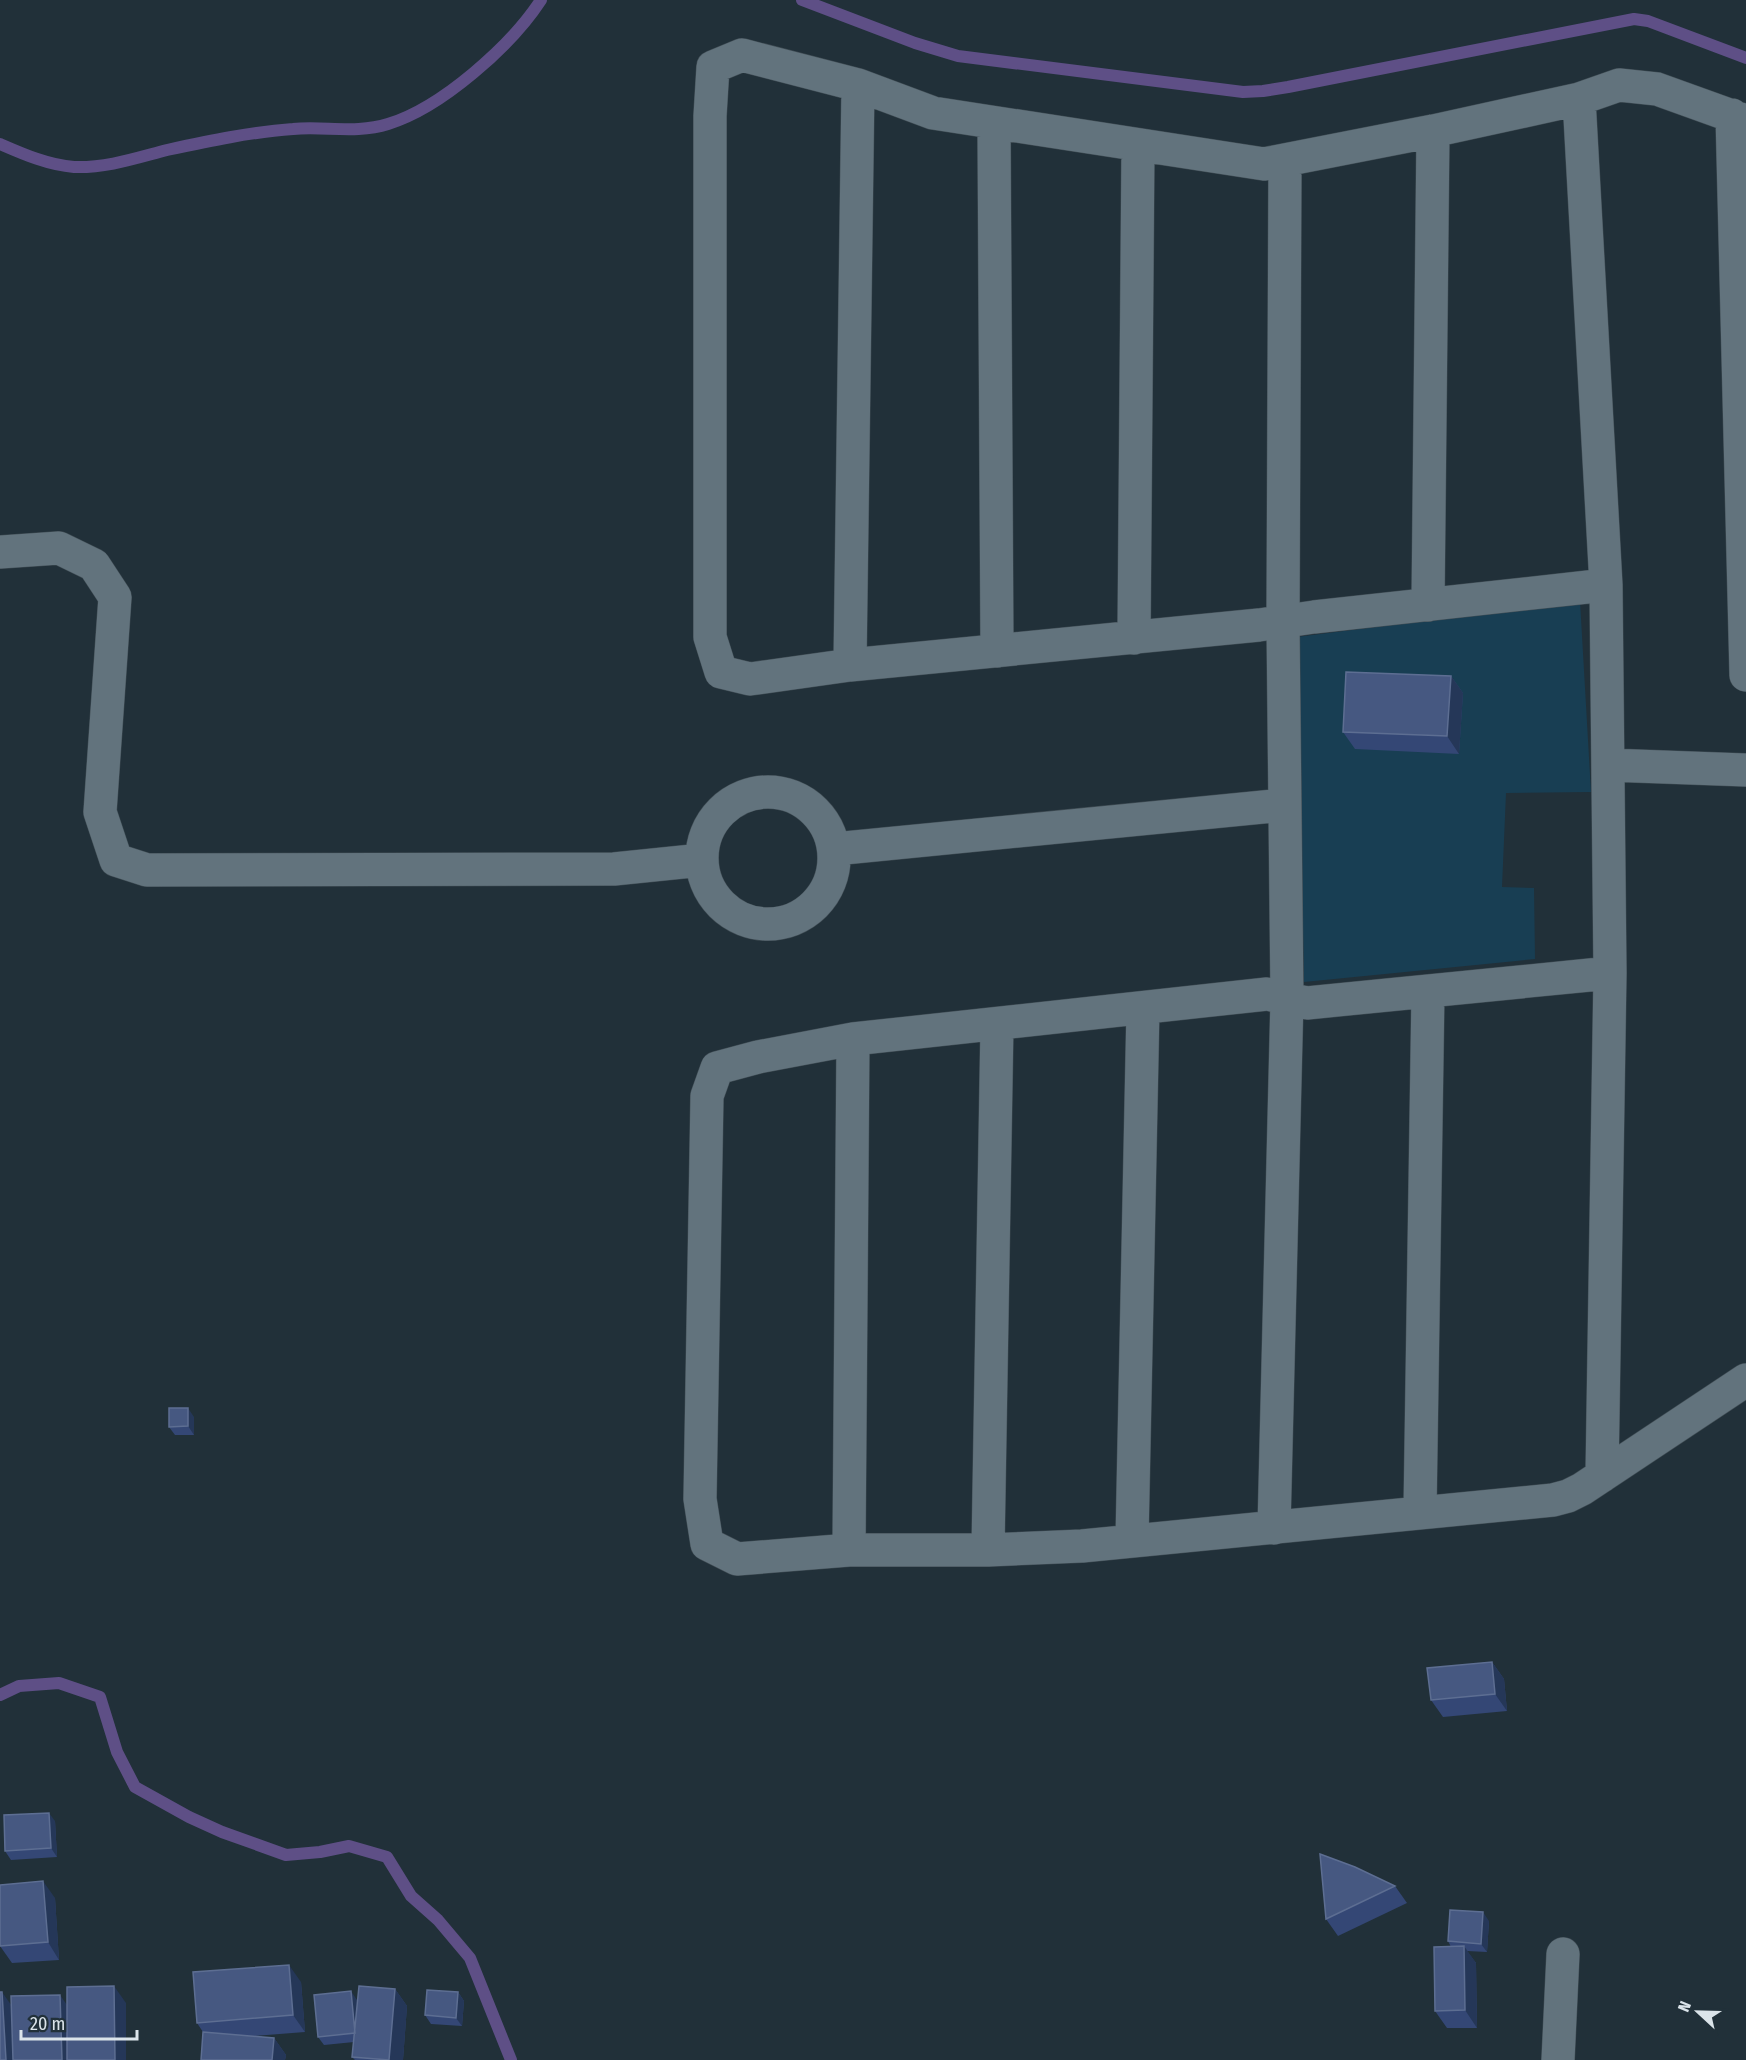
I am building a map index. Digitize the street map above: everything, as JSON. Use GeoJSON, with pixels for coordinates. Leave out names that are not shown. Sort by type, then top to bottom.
{"type":"FeatureCollection","features":[{"type":"Feature","properties":{"kind":"street"},"geometry":{"type":"LineString","coordinates":[[1606,585],[1134,638],[850,665],[750,679],[721,672],[710,637],[710,116],[713,67],[742,55],[858,85],[933,113],[1264,164],[1579,99],[1619,85],[1657,89],[1739,118],[1746,675]]}},
{"type":"Feature","properties":{"kind":"street"},"geometry":{"type":"LineString","coordinates":[[850,665],[858,85]]}},
{"type":"Feature","properties":{"kind":"street"},"geometry":{"type":"LineString","coordinates":[[1579,99],[1606,585],[1610,974],[1602,1476]]}},
{"type":"Feature","properties":{"kind":"street"},"geometry":{"type":"LineString","coordinates":[[994,123],[997,651]]}},
{"type":"Feature","properties":{"kind":"street"},"geometry":{"type":"LineString","coordinates":[[1428,605],[1433,130]]}},
{"type":"Feature","properties":{"kind":"street"},"geometry":{"type":"LineString","coordinates":[[1134,638],[1138,145]]}},
{"type":"Feature","properties":{"kind":"street"},"geometry":{"type":"LineString","coordinates":[[1274,1528],[1287,998],[1282,622],[1285,160]]}},
{"type":"Feature","properties":{"kind":"street"},"geometry":{"type":"LineString","coordinates":[[0,552],[59,548],[94,565],[115,597],[100,812],[116,860],[147,870],[614,869],[702,860]]}},
{"type":"Feature","properties":{"kind":"street"},"geometry":{"type":"LineString","coordinates":[[1608,765],[1746,770]]}},
{"type":"Feature","properties":{"kind":"street"},"geometry":{"type":"LineString","coordinates":[[772,792],[790,795],[806,804],[820,816],[830,832],[834,849],[830,881],[826,891],[813,908],[794,919],[773,924],[752,923],[733,914],[716,899],[706,881],[702,860],[704,842],[711,825],[722,810],[738,799],[754,793],[772,792]]}},
{"type":"Feature","properties":{"kind":"street"},"geometry":{"type":"LineString","coordinates":[[834,849],[1284,805]]}},
{"type":"Feature","properties":{"kind":"street"},"geometry":{"type":"LineString","coordinates":[[1610,974],[1307,1003],[1267,994],[854,1039],[758,1057],[717,1068],[707,1096],[700,1499],[707,1544],[737,1559],[849,1550],[988,1550],[1082,1546],[1553,1500],[1582,1490],[1746,1380]]}},
{"type":"Feature","properties":{"kind":"street"},"geometry":{"type":"LineString","coordinates":[[1420,1512],[1428,991]]}},
{"type":"Feature","properties":{"kind":"street"},"geometry":{"type":"LineString","coordinates":[[1132,1540],[1143,1008]]}},
{"type":"Feature","properties":{"kind":"street"},"geometry":{"type":"LineString","coordinates":[[988,1550],[997,1024]]}},
{"type":"Feature","properties":{"kind":"street"},"geometry":{"type":"LineString","coordinates":[[849,1550],[854,1039]]}},
{"type":"Feature","properties":{"kind":"street"},"geometry":{"type":"LineString","coordinates":[[1558,2060],[1563,1954]]}},
{"type":"Feature","properties":{"kind":"shaded area"},"geometry":{"type":"Polygon","coordinates":[[[1580,601],[1591,792],[1506,793],[1502,887],[1534,888],[1535,959],[1304,982],[1297,637],[1580,601]]]}},
{"type":"Feature","properties":{"kind":"building"},"geometry":{"type":"Polygon","coordinates":[[[1346,672],[1451,676],[1447,736],[1343,732],[1346,672]]]}},
{"type":"Feature","properties":{"kind":"building"},"geometry":{"type":"Polygon","coordinates":[[[169,1408],[188,1408],[188,1426],[169,1427],[169,1408]]]}},
{"type":"Feature","properties":{"kind":"building"},"geometry":{"type":"Polygon","coordinates":[[[1492,1662],[1495,1694],[1431,1700],[1427,1668],[1492,1662]]]}},
{"type":"Feature","properties":{"kind":"building"},"geometry":{"type":"Polygon","coordinates":[[[49,1813],[51,1848],[5,1851],[4,1815],[49,1813]]]}},
{"type":"Feature","properties":{"kind":"building"},"geometry":{"type":"Polygon","coordinates":[[[1320,1854],[1355,1867],[1395,1886],[1326,1919],[1320,1854]]]}},
{"type":"Feature","properties":{"kind":"building"},"geometry":{"type":"Polygon","coordinates":[[[43,1881],[48,1942],[0,1946],[0,1885],[43,1881]]]}},
{"type":"Feature","properties":{"kind":"building"},"geometry":{"type":"Polygon","coordinates":[[[1450,1910],[1483,1912],[1481,1944],[1448,1941],[1450,1910]]]}},
{"type":"Feature","properties":{"kind":"building"},"geometry":{"type":"Polygon","coordinates":[[[1464,1946],[1465,2010],[1435,2011],[1434,1947],[1464,1946]]]}},
{"type":"Feature","properties":{"kind":"building"},"geometry":{"type":"Polygon","coordinates":[[[289,1965],[293,2015],[197,2023],[193,1972],[289,1965]]]}},
{"type":"Feature","properties":{"kind":"building"},"geometry":{"type":"Polygon","coordinates":[[[114,1986],[115,2060],[67,2060],[67,1987],[114,1986]]]}},
{"type":"Feature","properties":{"kind":"building"},"geometry":{"type":"Polygon","coordinates":[[[359,1986],[395,1989],[389,2060],[352,2057],[359,1986]]]}},
{"type":"Feature","properties":{"kind":"building"},"geometry":{"type":"Polygon","coordinates":[[[427,1990],[458,1992],[456,2018],[425,2015],[427,1990]]]}},
{"type":"Feature","properties":{"kind":"building"},"geometry":{"type":"Polygon","coordinates":[[[351,1991],[355,2033],[318,2037],[314,1995],[351,1991]]]}},
{"type":"Feature","properties":{"kind":"building"},"geometry":{"type":"Polygon","coordinates":[[[0,1992],[2,1992],[6,2060],[0,2060],[0,1992]]]}},
{"type":"Feature","properties":{"kind":"building"},"geometry":{"type":"Polygon","coordinates":[[[60,1995],[62,2060],[13,2060],[11,1996],[60,1995]]]}},
{"type":"Feature","properties":{"kind":"building"},"geometry":{"type":"Polygon","coordinates":[[[203,2032],[274,2038],[272,2060],[201,2060],[203,2032]]]}},
{"type":"Feature","properties":{"kind":"waterway"},"geometry":{"type":"LineString","coordinates":[[0,144],[45,161],[64,166],[86,167],[262,132],[305,128],[364,129],[388,124],[409,116],[430,104],[473,73],[512,37],[541,0]]}},
{"type":"Feature","properties":{"kind":"waterway"},"geometry":{"type":"LineString","coordinates":[[802,0],[915,43],[958,56],[1243,92],[1288,87],[1634,19],[1648,21],[1746,58]]}},
{"type":"Feature","properties":{"kind":"waterway"},"geometry":{"type":"LineString","coordinates":[[0,1695],[19,1686],[59,1683],[100,1697],[117,1752],[135,1787],[189,1817],[222,1832],[286,1855],[320,1852],[349,1846],[387,1857],[411,1896],[438,1920],[470,1958],[511,2060]]}}]}
